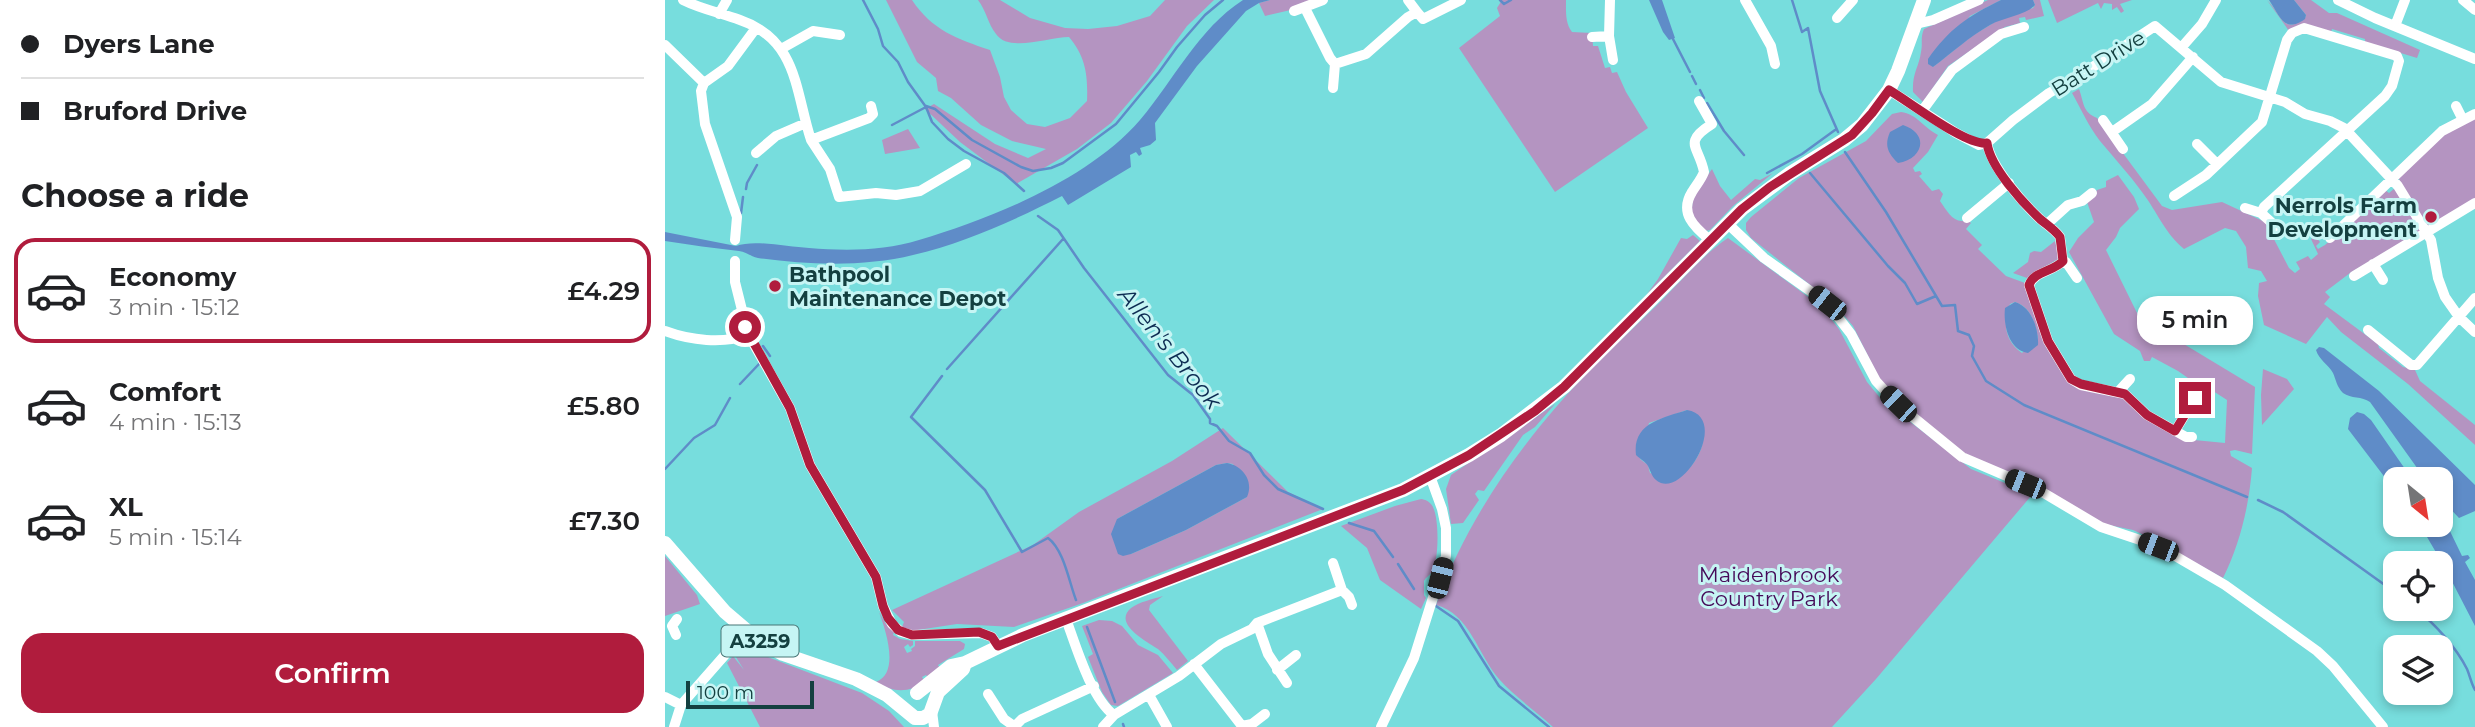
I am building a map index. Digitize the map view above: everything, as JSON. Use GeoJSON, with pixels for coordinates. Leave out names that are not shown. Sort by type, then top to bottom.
{"type":"FeatureCollection","features":[{"type":"Feature","properties":{"kind":"main road"},"geometry":{"type":"LineString","coordinates":[[965,663],[963,669],[938,692],[927,717],[916,719],[908,702],[951,666],[965,663],[998,646],[1403,490],[1480,448],[1535,411],[1564,387],[1727,223],[1770,187],[1852,135],[1889,90],[1924,0]]}},
{"type":"Feature","properties":{"kind":"main road","name":"A3259"},"geometry":{"type":"LineString","coordinates":[[665,543],[746,631],[783,654],[841,673],[887,695],[916,719]]}},
{"type":"Feature","properties":{"kind":"main road"},"geometry":{"type":"LineString","coordinates":[[915,694],[927,695],[933,707]]}},
{"type":"Feature","properties":{"kind":"main road","name":"A3259"},"geometry":{"type":"LineString","coordinates":[[887,695],[915,694]]}},
{"type":"Feature","properties":{"kind":"street"},"geometry":{"type":"LineString","coordinates":[[683,0],[742,20],[771,38],[781,49],[796,77],[811,140],[831,169],[839,202],[876,193],[896,195],[920,191],[958,175],[966,164]]}},
{"type":"Feature","properties":{"kind":"street"},"geometry":{"type":"LineString","coordinates":[[719,14],[727,0]]}},
{"type":"Feature","properties":{"kind":"street"},"geometry":{"type":"LineString","coordinates":[[1323,0],[1300,10],[1335,64],[1333,88]]}},
{"type":"Feature","properties":{"kind":"street"},"geometry":{"type":"LineString","coordinates":[[1408,0],[1423,19],[1461,0]]}},
{"type":"Feature","properties":{"kind":"street"},"geometry":{"type":"LineString","coordinates":[[1610,0],[1609,36],[1613,60]]}},
{"type":"Feature","properties":{"kind":"street"},"geometry":{"type":"LineString","coordinates":[[1745,0],[1770,46],[1775,64]]}},
{"type":"Feature","properties":{"kind":"street"},"geometry":{"type":"LineString","coordinates":[[1916,23],[1933,20],[1979,0]]}},
{"type":"Feature","properties":{"kind":"street"},"geometry":{"type":"LineString","coordinates":[[2181,48],[2202,24],[2216,0]]}},
{"type":"Feature","properties":{"kind":"street"},"geometry":{"type":"LineString","coordinates":[[2338,0],[2475,59]]}},
{"type":"Feature","properties":{"kind":"street"},"geometry":{"type":"LineString","coordinates":[[2395,26],[2405,0]]}},
{"type":"Feature","properties":{"kind":"street"},"geometry":{"type":"LineString","coordinates":[[2463,0],[2475,10]]}},
{"type":"Feature","properties":{"kind":"street"},"geometry":{"type":"LineString","coordinates":[[1837,18],[1848,2]]}},
{"type":"Feature","properties":{"kind":"street"},"geometry":{"type":"LineString","coordinates":[[1335,64],[1366,54],[1417,12]]}},
{"type":"Feature","properties":{"kind":"street","name":"Batt Drive"},"geometry":{"type":"LineString","coordinates":[[1987,143],[2049,93],[2155,26],[2221,82],[2285,102],[2305,114],[2339,124],[2348,131],[2391,179],[2427,232],[2434,250],[2440,285],[2459,317],[2475,332]]}},
{"type":"Feature","properties":{"kind":"street"},"geometry":{"type":"LineString","coordinates":[[1922,111],[1950,72],[2009,31],[2024,27]]}},
{"type":"Feature","properties":{"kind":"street"},"geometry":{"type":"LineString","coordinates":[[735,240],[737,217],[705,124],[701,90],[704,83],[729,66],[757,28]]}},
{"type":"Feature","properties":{"kind":"street"},"geometry":{"type":"LineString","coordinates":[[2173,196],[2206,175],[2262,122],[2287,40],[2298,29],[2313,29],[2397,56],[2399,61],[2389,92],[2308,168],[2296,176],[2261,213]]}},
{"type":"Feature","properties":{"kind":"street"},"geometry":{"type":"LineString","coordinates":[[781,49],[813,31],[834,31]]}},
{"type":"Feature","properties":{"kind":"street"},"geometry":{"type":"LineString","coordinates":[[2009,31],[2013,44]]}},
{"type":"Feature","properties":{"kind":"street"},"geometry":{"type":"LineString","coordinates":[[1592,37],[1609,36]]}},
{"type":"Feature","properties":{"kind":"street"},"geometry":{"type":"LineString","coordinates":[[665,45],[704,83]]}},
{"type":"Feature","properties":{"kind":"street"},"geometry":{"type":"LineString","coordinates":[[2112,132],[2152,104],[2193,57]]}},
{"type":"Feature","properties":{"kind":"street"},"geometry":{"type":"LineString","coordinates":[[1889,90],[1979,145],[1987,143],[1991,157],[2009,183],[2060,237],[2063,261],[2077,278]]}},
{"type":"Feature","properties":{"kind":"street"},"geometry":{"type":"LineString","coordinates":[[1699,101],[1720,135]]}},
{"type":"Feature","properties":{"kind":"street"},"geometry":{"type":"LineString","coordinates":[[2456,106],[2463,120]]}},
{"type":"Feature","properties":{"kind":"street"},"geometry":{"type":"LineString","coordinates":[[811,140],[874,114]]}},
{"type":"Feature","properties":{"kind":"street"},"geometry":{"type":"LineString","coordinates":[[2330,238],[2442,131],[2475,114]]}},
{"type":"Feature","properties":{"kind":"street"},"geometry":{"type":"LineString","coordinates":[[2103,120],[2123,149]]}},
{"type":"Feature","properties":{"kind":"street"},"geometry":{"type":"LineString","coordinates":[[758,146],[806,123]]}},
{"type":"Feature","properties":{"kind":"street"},"geometry":{"type":"LineString","coordinates":[[1710,240],[1688,219],[1686,202],[1704,172],[1694,149],[1694,140],[1712,124]]}},
{"type":"Feature","properties":{"kind":"street"},"geometry":{"type":"LineString","coordinates":[[2197,144],[2217,164]]}},
{"type":"Feature","properties":{"kind":"street"},"geometry":{"type":"LineString","coordinates":[[1967,218],[2009,183]]}},
{"type":"Feature","properties":{"kind":"street"},"geometry":{"type":"LineString","coordinates":[[1979,192],[1987,201]]}},
{"type":"Feature","properties":{"kind":"street"},"geometry":{"type":"LineString","coordinates":[[2047,224],[2068,205],[2082,201],[2092,193]]}},
{"type":"Feature","properties":{"kind":"street"},"geometry":{"type":"LineString","coordinates":[[2082,201],[2086,213]]}},
{"type":"Feature","properties":{"kind":"street"},"geometry":{"type":"LineString","coordinates":[[2354,276],[2475,203]]}},
{"type":"Feature","properties":{"kind":"street"},"geometry":{"type":"LineString","coordinates":[[2245,208],[2261,213],[2272,223],[2278,234]]}},
{"type":"Feature","properties":{"kind":"street"},"geometry":{"type":"LineString","coordinates":[[2330,219],[2339,229]]}},
{"type":"Feature","properties":{"kind":"street"},"geometry":{"type":"LineString","coordinates":[[1727,223],[1764,258],[1827,303],[1851,334],[1875,381],[1898,404],[1962,457],[2037,489],[2101,527],[2158,547],[2225,585],[2318,651],[2383,727]]}},
{"type":"Feature","properties":{"kind":"street"},"geometry":{"type":"LineString","coordinates":[[736,261],[735,282],[748,334],[790,408],[810,465],[876,577],[883,606],[892,624],[901,632],[912,635],[981,632],[992,637],[998,646]]}},
{"type":"Feature","properties":{"kind":"street"},"geometry":{"type":"LineString","coordinates":[[2063,261],[2052,270],[2035,276],[2029,285],[2048,341],[2071,379],[2081,384],[2119,391],[2147,415],[2186,437],[2192,437]]}},
{"type":"Feature","properties":{"kind":"street"},"geometry":{"type":"LineString","coordinates":[[2373,264],[2383,280]]}},
{"type":"Feature","properties":{"kind":"street"},"geometry":{"type":"LineString","coordinates":[[2368,330],[2411,365],[2417,365],[2475,298]]}},
{"type":"Feature","properties":{"kind":"street"},"geometry":{"type":"LineString","coordinates":[[665,331],[680,337],[711,340],[738,338],[748,334]]}},
{"type":"Feature","properties":{"kind":"street"},"geometry":{"type":"LineString","coordinates":[[2383,342],[2392,332]]}},
{"type":"Feature","properties":{"kind":"street"},"geometry":{"type":"LineString","coordinates":[[2119,391],[2130,379]]}},
{"type":"Feature","properties":{"kind":"street"},"geometry":{"type":"LineString","coordinates":[[2175,431],[2199,392]]}},
{"type":"Feature","properties":{"kind":"street"},"geometry":{"type":"LineString","coordinates":[[1381,727],[1414,658],[1446,556],[1446,528],[1430,476]]}},
{"type":"Feature","properties":{"kind":"street"},"geometry":{"type":"LineString","coordinates":[[1333,564],[1342,590],[1352,605]]}},
{"type":"Feature","properties":{"kind":"street"},"geometry":{"type":"LineString","coordinates":[[1103,727],[1114,715],[1149,695],[1221,644],[1252,629],[1257,623],[1342,590]]}},
{"type":"Feature","properties":{"kind":"street"},"geometry":{"type":"LineString","coordinates":[[1066,620],[1094,686],[1114,715]]}},
{"type":"Feature","properties":{"kind":"street"},"geometry":{"type":"LineString","coordinates":[[1257,623],[1268,654],[1287,683]]}},
{"type":"Feature","properties":{"kind":"street"},"geometry":{"type":"LineString","coordinates":[[674,727],[681,705],[746,631]]}},
{"type":"Feature","properties":{"kind":"street"},"geometry":{"type":"LineString","coordinates":[[1277,670],[1296,655]]}},
{"type":"Feature","properties":{"kind":"street"},"geometry":{"type":"LineString","coordinates":[[1194,664],[1242,726],[1252,724],[1265,714]]}},
{"type":"Feature","properties":{"kind":"street"},"geometry":{"type":"LineString","coordinates":[[988,694],[1002,717],[1014,726],[1023,719],[1094,686]]}},
{"type":"Feature","properties":{"kind":"street"},"geometry":{"type":"LineString","coordinates":[[1149,695],[1167,727]]}},
{"type":"Feature","properties":{"kind":"street"},"geometry":{"type":"LineString","coordinates":[[665,697],[681,705]]}},
{"type":"Feature","properties":{"kind":"street"},"geometry":{"type":"LineString","coordinates":[[933,707],[935,727]]}},
{"type":"Feature","properties":{"kind":"green space"},"geometry":{"type":"Polygon","coordinates":[[[886,0],[912,0],[928,19],[946,32],[990,50],[1004,97],[1011,110],[1027,124],[1045,127],[1070,118],[1087,101],[1086,75],[1079,52],[1069,37],[1030,43],[1002,40],[993,30],[978,0],[1000,0],[1030,18],[1065,28],[1088,29],[1117,26],[1150,16],[1165,0],[1214,0],[1187,26],[1147,81],[1111,123],[1077,149],[1016,184],[960,142],[925,109],[934,104],[995,144],[1028,158],[1046,149],[1012,141],[981,125],[951,98],[938,91],[936,78],[917,62],[886,0]]]}},
{"type":"Feature","properties":{"kind":"green space"},"geometry":{"type":"Polygon","coordinates":[[[1270,0],[1314,0],[1295,9],[1265,16],[1259,3],[1270,0]]]}},
{"type":"Feature","properties":{"kind":"green space"},"geometry":{"type":"Polygon","coordinates":[[[1502,0],[1566,0],[1566,17],[1572,32],[1592,33],[1593,46],[1598,46],[1605,68],[1610,67],[1612,73],[1617,72],[1648,128],[1555,192],[1459,48],[1500,16],[1497,8],[1502,0]]]}},
{"type":"Feature","properties":{"kind":"green space"},"geometry":{"type":"Polygon","coordinates":[[[1988,0],[2001,0],[1970,16],[1933,67],[1972,36],[2003,17],[2033,8],[2033,0],[2040,0],[2044,16],[2026,20],[2025,17],[2019,18],[2020,23],[2005,27],[1948,66],[1923,102],[1913,92],[1913,85],[1924,29],[1988,0]]]}},
{"type":"Feature","properties":{"kind":"green space"},"geometry":{"type":"Polygon","coordinates":[[[2048,0],[2132,0],[2120,4],[2124,11],[2121,13],[2117,7],[2112,10],[2112,4],[2104,3],[2101,9],[2098,3],[2057,23],[2048,0]]]}},
{"type":"Feature","properties":{"kind":"green space"},"geometry":{"type":"Polygon","coordinates":[[[2267,0],[2287,24],[2297,23],[2306,15],[2294,0],[2311,0],[2329,13],[2337,13],[2420,50],[2417,58],[2332,29],[2331,32],[2289,31],[2267,0]]]}},
{"type":"Feature","properties":{"kind":"green space"},"geometry":{"type":"Polygon","coordinates":[[[2079,89],[2086,110],[2097,118],[2162,206],[2172,210],[2222,202],[2265,222],[2289,268],[2295,273],[2300,269],[2296,262],[2308,256],[2311,260],[2318,254],[2311,239],[2315,236],[2320,242],[2316,246],[2318,249],[2325,245],[2385,190],[2389,193],[2401,183],[2398,177],[2444,134],[2475,117],[2475,199],[2350,273],[2325,292],[2330,297],[2324,304],[2378,344],[2379,348],[2403,367],[2415,370],[2420,381],[2475,425],[2475,445],[2408,384],[2341,332],[2327,317],[2306,344],[2264,325],[2258,296],[2259,283],[2267,281],[2261,271],[2248,268],[2246,247],[2236,231],[2225,228],[2184,249],[2171,236],[2137,185],[2096,136],[2072,93],[2079,89]]]}},
{"type":"Feature","properties":{"kind":"green space"},"geometry":{"type":"Polygon","coordinates":[[[1901,112],[1912,115],[1938,135],[1928,152],[1913,168],[1915,172],[1920,171],[1922,174],[1919,176],[1932,191],[1939,189],[1943,194],[1940,201],[1951,216],[1958,221],[1967,220],[1971,223],[1966,229],[1982,245],[1978,249],[2006,276],[2025,283],[2064,375],[2121,396],[2184,439],[2225,443],[2227,400],[2210,389],[2206,394],[2178,371],[2152,357],[2150,361],[2144,361],[2140,351],[2114,334],[2069,252],[2094,222],[2087,202],[2097,190],[2106,187],[2106,181],[2118,175],[2134,197],[2139,209],[2120,228],[2106,250],[2139,317],[2255,387],[2252,454],[2230,451],[2231,456],[2252,468],[2243,524],[2223,578],[2148,537],[2133,530],[2104,524],[1965,454],[1897,399],[1881,382],[1853,326],[1833,303],[1751,238],[1746,230],[1746,223],[1751,217],[1799,178],[1866,141],[1892,114],[1901,112]],[[2010,304],[2006,324],[2012,343],[2022,353],[2038,338],[2031,316],[2020,304],[2010,304]]]}},
{"type":"Feature","properties":{"kind":"green space"},"geometry":{"type":"Polygon","coordinates":[[[908,129],[920,148],[885,154],[882,140],[908,129]]]}},
{"type":"Feature","properties":{"kind":"green space"},"geometry":{"type":"Polygon","coordinates":[[[1712,169],[1731,200],[1755,179],[1760,180],[1773,173],[1733,206],[1710,230],[1705,231],[1691,218],[1693,196],[1712,169]]]}},
{"type":"Feature","properties":{"kind":"green space"},"geometry":{"type":"Polygon","coordinates":[[[1693,235],[1700,241],[1647,294],[1681,238],[1687,239],[1693,235]]]}},
{"type":"Feature","properties":{"kind":"green space","name":"Maidenbrook Country Park"},"geometry":{"type":"Polygon","coordinates":[[[1728,238],[1822,307],[1839,329],[1867,382],[1882,400],[1971,469],[2031,496],[1832,727],[1553,727],[1499,679],[1457,617],[1436,605],[1472,526],[1503,476],[1538,428],[1592,368],[1728,238]],[[1687,410],[1649,423],[1640,459],[1648,465],[1650,473],[1676,480],[1696,460],[1704,433],[1687,410]]]}},
{"type":"Feature","properties":{"kind":"green space"},"geometry":{"type":"Polygon","coordinates":[[[2055,241],[2059,258],[2027,278],[2013,273],[2028,262],[2030,253],[2041,252],[2055,241]]]}},
{"type":"Feature","properties":{"kind":"green space"},"geometry":{"type":"Polygon","coordinates":[[[2263,369],[2287,379],[2294,389],[2262,425],[2261,395],[2263,369]]]}},
{"type":"Feature","properties":{"kind":"green space"},"geometry":{"type":"Polygon","coordinates":[[[1555,404],[1535,427],[1523,435],[1484,491],[1478,490],[1475,494],[1479,500],[1463,523],[1451,524],[1446,489],[1451,475],[1555,404]]]}},
{"type":"Feature","properties":{"kind":"green space"},"geometry":{"type":"Polygon","coordinates":[[[1223,428],[1288,492],[1323,509],[1083,603],[1014,627],[957,624],[911,631],[902,627],[904,622],[892,610],[1033,545],[1079,512],[1172,461],[1223,428]],[[1233,464],[1216,465],[1117,519],[1131,554],[1186,530],[1247,497],[1233,464]]]}},
{"type":"Feature","properties":{"kind":"green space"},"geometry":{"type":"Polygon","coordinates":[[[1421,499],[1431,504],[1434,509],[1437,538],[1436,558],[1432,572],[1424,581],[1426,598],[1421,609],[1380,580],[1367,548],[1341,526],[1421,499]]]}},
{"type":"Feature","properties":{"kind":"green space"},"geometry":{"type":"Polygon","coordinates":[[[665,556],[697,595],[700,604],[665,616],[665,556]]]}},
{"type":"Feature","properties":{"kind":"green space"},"geometry":{"type":"Polygon","coordinates":[[[1163,596],[1150,605],[1149,610],[1188,661],[1177,670],[1166,656],[1134,632],[1126,620],[1126,614],[1131,608],[1163,596]]]}},
{"type":"Feature","properties":{"kind":"green space"},"geometry":{"type":"Polygon","coordinates":[[[879,612],[894,632],[893,635],[913,641],[910,647],[908,644],[904,647],[907,653],[912,651],[915,641],[960,641],[965,644],[964,649],[938,665],[941,670],[929,679],[926,675],[922,677],[925,682],[919,686],[895,690],[882,686],[876,682],[888,670],[889,651],[879,612]]]}},
{"type":"Feature","properties":{"kind":"green space"},"geometry":{"type":"Polygon","coordinates":[[[1099,620],[1112,621],[1122,626],[1138,645],[1158,655],[1173,673],[1118,706],[1111,705],[1102,692],[1088,657],[1093,654],[1082,626],[1099,620]]]}},
{"type":"Feature","properties":{"kind":"green space"},"geometry":{"type":"Polygon","coordinates":[[[742,647],[862,693],[889,711],[904,727],[760,727],[727,663],[733,656],[744,670],[734,654],[742,647]]]}},
{"type":"Feature","properties":{"kind":"water"},"geometry":{"type":"Polygon","coordinates":[[[1243,0],[1270,0],[1246,11],[1197,66],[1155,123],[1156,140],[1140,148],[1142,154],[1139,156],[1136,152],[1130,155],[1131,167],[1068,205],[1062,196],[1008,222],[951,244],[875,262],[836,264],[777,260],[758,258],[739,251],[665,241],[665,232],[736,246],[761,243],[836,250],[878,248],[919,240],[1008,208],[1067,178],[1119,141],[1140,120],[1213,25],[1243,0]]]}},
{"type":"Feature","properties":{"kind":"water"},"geometry":{"type":"Polygon","coordinates":[[[1649,0],[1662,0],[1675,38],[1669,40],[1663,32],[1649,0]]]}},
{"type":"Feature","properties":{"kind":"water"},"geometry":{"type":"Polygon","coordinates":[[[2001,0],[2033,0],[2035,5],[2026,12],[1996,22],[1982,30],[1933,67],[1928,64],[1928,59],[1952,31],[2001,0]]]}},
{"type":"Feature","properties":{"kind":"water"},"geometry":{"type":"Polygon","coordinates":[[[2269,0],[2294,0],[2306,15],[2305,19],[2292,25],[2287,24],[2269,0]]]}},
{"type":"Feature","properties":{"kind":"water"},"geometry":{"type":"Polygon","coordinates":[[[1903,125],[1917,134],[1920,146],[1913,157],[1898,163],[1889,152],[1887,141],[1890,132],[1903,125]]]}},
{"type":"Feature","properties":{"kind":"water"},"geometry":{"type":"Polygon","coordinates":[[[2015,302],[2026,309],[2036,326],[2038,345],[2028,353],[2016,347],[2006,329],[2005,308],[2015,302]]]}},
{"type":"Feature","properties":{"kind":"water"},"geometry":{"type":"Polygon","coordinates":[[[2319,347],[2324,348],[2379,391],[2475,485],[2475,511],[2459,518],[2453,512],[2453,467],[2416,467],[2370,402],[2341,391],[2333,373],[2316,350],[2319,347]]]}},
{"type":"Feature","properties":{"kind":"water"},"geometry":{"type":"Polygon","coordinates":[[[1687,410],[1699,416],[1704,426],[1704,439],[1692,466],[1671,483],[1661,483],[1654,478],[1646,463],[1636,455],[1636,444],[1644,429],[1651,424],[1687,410]]]}},
{"type":"Feature","properties":{"kind":"water"},"geometry":{"type":"Polygon","coordinates":[[[2357,412],[2371,420],[2404,467],[2383,467],[2383,475],[2348,429],[2350,418],[2357,412]]]}},
{"type":"Feature","properties":{"kind":"water"},"geometry":{"type":"Polygon","coordinates":[[[1227,463],[1238,467],[1246,475],[1249,485],[1247,497],[1186,530],[1131,554],[1118,554],[1111,534],[1117,519],[1216,465],[1227,463]]]}},
{"type":"Feature","properties":{"kind":"water"},"geometry":{"type":"Polygon","coordinates":[[[2427,537],[2453,537],[2462,556],[2468,555],[2470,558],[2465,562],[2475,580],[2475,626],[2453,583],[2453,551],[2435,551],[2427,537]]]}},
{"type":"Feature","properties":{"kind":"waterway","name":"Allen's Brook"},"geometry":{"type":"LineString","coordinates":[[863,0],[878,29],[883,46],[898,62],[926,107],[932,122],[948,139],[1004,173],[1024,191]]}},
{"type":"Feature","properties":{"kind":"waterway"},"geometry":{"type":"LineString","coordinates":[[926,106],[935,109],[972,140],[1021,167],[1033,171],[1051,168],[1063,163],[1116,124],[1177,47],[1205,15],[1223,0]]}},
{"type":"Feature","properties":{"kind":"waterway"},"geometry":{"type":"LineString","coordinates":[[1500,0],[1504,4],[1511,0]]}},
{"type":"Feature","properties":{"kind":"waterway"},"geometry":{"type":"LineString","coordinates":[[1792,0],[1802,32],[1808,28],[1820,91],[1838,132]]}},
{"type":"Feature","properties":{"kind":"waterway"},"geometry":{"type":"LineString","coordinates":[[1673,39],[1690,72]]}},
{"type":"Feature","properties":{"kind":"waterway"},"geometry":{"type":"LineString","coordinates":[[1692,76],[1696,84]]}},
{"type":"Feature","properties":{"kind":"waterway"},"geometry":{"type":"LineString","coordinates":[[1700,90],[1704,98]]}},
{"type":"Feature","properties":{"kind":"waterway"},"geometry":{"type":"LineString","coordinates":[[1707,103],[1724,131],[1744,155]]}},
{"type":"Feature","properties":{"kind":"waterway"},"geometry":{"type":"LineString","coordinates":[[892,125],[926,107]]}},
{"type":"Feature","properties":{"kind":"waterway"},"geometry":{"type":"LineString","coordinates":[[1767,173],[1802,154],[1835,130]]}},
{"type":"Feature","properties":{"kind":"waterway"},"geometry":{"type":"LineString","coordinates":[[1845,152],[1886,212],[1942,306],[1955,305],[1958,331],[1969,335],[1974,346],[1972,356],[1986,381],[2024,405],[2247,497]]}},
{"type":"Feature","properties":{"kind":"waterway"},"geometry":{"type":"LineString","coordinates":[[746,189],[757,165]]}},
{"type":"Feature","properties":{"kind":"waterway"},"geometry":{"type":"LineString","coordinates":[[1810,173],[1905,283],[1917,304],[1936,296]]}},
{"type":"Feature","properties":{"kind":"waterway"},"geometry":{"type":"LineString","coordinates":[[741,213],[743,197]]}},
{"type":"Feature","properties":{"kind":"waterway","name":"Allen's Brook"},"geometry":{"type":"LineString","coordinates":[[1038,216],[1058,230],[1084,268],[1168,375],[1193,395],[1210,423],[1217,426],[1229,441],[1250,453],[1264,475],[1278,489],[1323,509]]}},
{"type":"Feature","properties":{"kind":"waterway"},"geometry":{"type":"LineString","coordinates":[[947,369],[1063,239]]}},
{"type":"Feature","properties":{"kind":"waterway"},"geometry":{"type":"LineString","coordinates":[[763,346],[770,356]]}},
{"type":"Feature","properties":{"kind":"waterway"},"geometry":{"type":"LineString","coordinates":[[740,384],[759,364]]}},
{"type":"Feature","properties":{"kind":"waterway"},"geometry":{"type":"LineString","coordinates":[[942,376],[911,417],[985,490],[1022,552],[1048,538],[1054,543],[1076,600]]}},
{"type":"Feature","properties":{"kind":"waterway"},"geometry":{"type":"LineString","coordinates":[[665,469],[694,438],[715,425],[730,398]]}},
{"type":"Feature","properties":{"kind":"waterway"},"geometry":{"type":"LineString","coordinates":[[2258,500],[2283,512],[2383,584]]}},
{"type":"Feature","properties":{"kind":"waterway","name":"Allen's Brook"},"geometry":{"type":"LineString","coordinates":[[1349,523],[1374,531],[1393,557]]}},
{"type":"Feature","properties":{"kind":"waterway","name":"Allen's Brook"},"geometry":{"type":"LineString","coordinates":[[1398,564],[1414,589]]}},
{"type":"Feature","properties":{"kind":"waterway","name":"Allen's Brook"},"geometry":{"type":"LineString","coordinates":[[1433,604],[1458,621],[1499,686],[1549,727]]}},
{"type":"Feature","properties":{"kind":"waterway"},"geometry":{"type":"LineString","coordinates":[[2429,621],[2457,652],[2475,690]]}},
{"type":"Feature","properties":{"kind":"waterway"},"geometry":{"type":"LineString","coordinates":[[1087,627],[1115,702]]}},
{"type":"Feature","properties":{"kind":"place","name":"Nerrols Farm Development"},"geometry":{"type":"Point","coordinates":[2431,217]}},
{"type":"Feature","properties":{"kind":"place","name":"Bathpool Maintenance Depot"},"geometry":{"type":"Point","coordinates":[775,286]}},
{"type":"Feature","properties":{"kind":"route"},"geometry":{"type":"LineString","coordinates":[[745,327],[790,408],[810,465],[876,577],[883,606],[894,627],[912,635],[981,632],[992,637],[998,646],[1403,490],[1469,455],[1535,411],[1564,387],[1742,209],[1789,174],[1852,135],[1889,90],[1956,133],[1979,145],[1987,143],[1991,157],[2000,171],[2039,218],[2060,237],[2063,261],[2052,270],[2035,276],[2029,285],[2048,341],[2071,379],[2081,384],[2119,391],[2142,412],[2175,431],[2195,398]]}}]}
